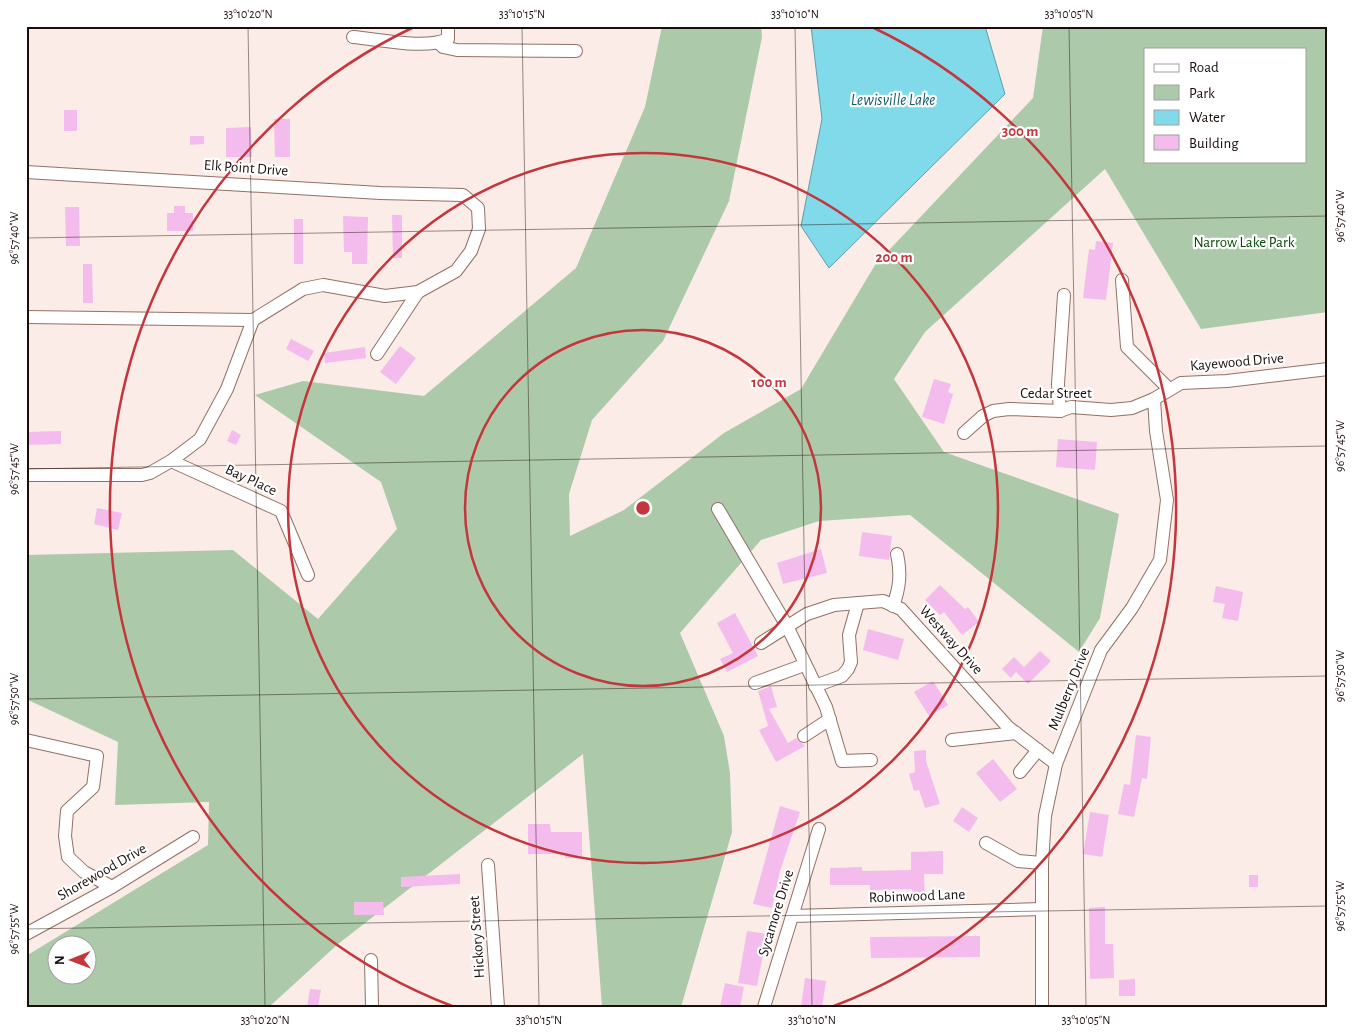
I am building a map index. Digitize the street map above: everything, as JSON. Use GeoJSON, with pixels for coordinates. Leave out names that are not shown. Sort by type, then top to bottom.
{"type":"FeatureCollection","features":[{"type":"Feature","properties":{"kind":"street"},"geometry":{"type":"LineString","coordinates":[[353,37],[426,44],[439,43],[448,39],[448,26]]}},
{"type":"Feature","properties":{"kind":"street"},"geometry":{"type":"LineString","coordinates":[[439,43],[443,47],[457,50],[576,51]]}},
{"type":"Feature","properties":{"kind":"street","name":"Elk Point Drive"},"geometry":{"type":"LineString","coordinates":[[26,172],[380,193],[463,196],[478,208],[479,229],[471,250],[456,271],[418,292]]}},
{"type":"Feature","properties":{"kind":"street"},"geometry":{"type":"LineString","coordinates":[[1122,280],[1125,337],[1128,347],[1169,388]]}},
{"type":"Feature","properties":{"kind":"street"},"geometry":{"type":"LineString","coordinates":[[26,317],[254,320],[303,289],[323,286],[385,296],[418,292]]}},
{"type":"Feature","properties":{"kind":"street"},"geometry":{"type":"LineString","coordinates":[[377,354],[418,292]]}},
{"type":"Feature","properties":{"kind":"street"},"geometry":{"type":"LineString","coordinates":[[1060,411],[1058,384],[1064,295]]}},
{"type":"Feature","properties":{"kind":"street"},"geometry":{"type":"LineString","coordinates":[[26,475],[142,475],[150,473],[171,461],[200,439],[227,389],[254,320]]}},
{"type":"Feature","properties":{"kind":"street","name":"Kayewood Drive"},"geometry":{"type":"LineString","coordinates":[[1154,399],[1169,388],[1180,383],[1227,381],[1328,369]]}},
{"type":"Feature","properties":{"kind":"street","name":"Cedar Street"},"geometry":{"type":"LineString","coordinates":[[964,432],[983,416],[993,411],[1009,409],[1060,411],[1071,407],[1111,410],[1132,408],[1154,399]]}},
{"type":"Feature","properties":{"kind":"street","name":"Mulberry Drive"},"geometry":{"type":"LineString","coordinates":[[1042,1007],[1042,863],[1045,816],[1056,764],[1101,650],[1132,608],[1160,560],[1167,500],[1156,431],[1154,399]]}},
{"type":"Feature","properties":{"kind":"street","name":"Bay Place"},"geometry":{"type":"LineString","coordinates":[[171,461],[281,511],[308,575]]}},
{"type":"Feature","properties":{"kind":"street"},"geometry":{"type":"LineString","coordinates":[[718,509],[787,626],[830,719],[842,761],[871,760]]}},
{"type":"Feature","properties":{"kind":"street"},"geometry":{"type":"LineString","coordinates":[[893,606],[898,592],[901,572],[897,554]]}},
{"type":"Feature","properties":{"kind":"street","name":"Westway Drive"},"geometry":{"type":"LineString","coordinates":[[762,643],[806,614],[834,605],[883,601],[901,609],[1016,733],[1056,764]]}},
{"type":"Feature","properties":{"kind":"street"},"geometry":{"type":"LineString","coordinates":[[815,686],[842,676],[848,669],[851,662],[850,636],[858,603]]}},
{"type":"Feature","properties":{"kind":"street"},"geometry":{"type":"LineString","coordinates":[[755,682],[804,665]]}},
{"type":"Feature","properties":{"kind":"street"},"geometry":{"type":"LineString","coordinates":[[804,736],[830,719]]}},
{"type":"Feature","properties":{"kind":"street"},"geometry":{"type":"LineString","coordinates":[[952,740],[1016,733]]}},
{"type":"Feature","properties":{"kind":"street"},"geometry":{"type":"LineString","coordinates":[[26,740],[98,756],[94,787],[67,811],[65,836],[68,858],[84,872],[112,886]]}},
{"type":"Feature","properties":{"kind":"street"},"geometry":{"type":"LineString","coordinates":[[1020,772],[1038,750]]}},
{"type":"Feature","properties":{"kind":"street","name":"Sycamore Drive"},"geometry":{"type":"LineString","coordinates":[[764,1007],[819,829]]}},
{"type":"Feature","properties":{"kind":"street","name":"Shorewood Drive"},"geometry":{"type":"LineString","coordinates":[[26,934],[194,837]]}},
{"type":"Feature","properties":{"kind":"street"},"geometry":{"type":"LineString","coordinates":[[986,843],[1018,861],[1042,863]]}},
{"type":"Feature","properties":{"kind":"street","name":"Hickory Street"},"geometry":{"type":"LineString","coordinates":[[488,865],[498,1007]]}},
{"type":"Feature","properties":{"kind":"street","name":"Robinwood Lane"},"geometry":{"type":"LineString","coordinates":[[792,916],[1042,909]]}},
{"type":"Feature","properties":{"kind":"street"},"geometry":{"type":"LineString","coordinates":[[371,960],[372,1007]]}},
{"type":"Feature","properties":{"kind":"green space","name":"Narrow Lake Park"},"geometry":{"type":"Polygon","coordinates":[[[662,26],[761,26],[762,37],[729,201],[663,341],[592,420],[569,494],[570,536],[624,510],[724,433],[801,389],[875,265],[1033,98],[1043,26],[1328,26],[1328,312],[1201,329],[1105,169],[925,332],[894,379],[944,452],[1119,514],[1100,618],[1079,652],[910,515],[819,521],[761,540],[680,633],[724,736],[730,773],[732,832],[681,1007],[602,1007],[583,754],[338,944],[269,1007],[26,1007],[26,956],[48,943],[48,986],[98,986],[98,936],[59,936],[208,845],[209,802],[115,805],[118,742],[26,699],[26,555],[233,550],[318,619],[397,529],[381,482],[255,395],[303,381],[424,396],[576,268],[645,107],[662,26]]]}},
{"type":"Feature","properties":{"kind":"water","name":"Lewisville Lake"},"geometry":{"type":"Polygon","coordinates":[[[811,26],[985,26],[1005,94],[829,268],[801,226],[822,119],[811,26]]]}},
{"type":"Feature","properties":{"kind":"building"},"geometry":{"type":"Polygon","coordinates":[[[64,110],[77,110],[77,131],[64,131],[64,110]]]}},
{"type":"Feature","properties":{"kind":"building"},"geometry":{"type":"Polygon","coordinates":[[[274,119],[290,119],[290,157],[275,157],[274,119]]]}},
{"type":"Feature","properties":{"kind":"building"},"geometry":{"type":"Polygon","coordinates":[[[251,127],[252,157],[226,157],[226,128],[251,127]]]}},
{"type":"Feature","properties":{"kind":"building"},"geometry":{"type":"Polygon","coordinates":[[[190,136],[204,136],[204,144],[190,145],[190,136]]]}},
{"type":"Feature","properties":{"kind":"building"},"geometry":{"type":"Polygon","coordinates":[[[174,206],[185,206],[185,213],[193,213],[193,231],[167,231],[167,213],[174,213],[174,206]]]}},
{"type":"Feature","properties":{"kind":"building"},"geometry":{"type":"Polygon","coordinates":[[[65,207],[79,207],[80,246],[66,246],[65,207]]]}},
{"type":"Feature","properties":{"kind":"building"},"geometry":{"type":"Polygon","coordinates":[[[392,215],[402,215],[402,258],[393,258],[392,215]]]}},
{"type":"Feature","properties":{"kind":"building"},"geometry":{"type":"Polygon","coordinates":[[[343,216],[368,217],[367,264],[352,264],[352,252],[344,252],[343,216]]]}},
{"type":"Feature","properties":{"kind":"building"},"geometry":{"type":"Polygon","coordinates":[[[294,219],[303,219],[303,264],[294,264],[294,219]]]}},
{"type":"Feature","properties":{"kind":"building"},"geometry":{"type":"Polygon","coordinates":[[[1096,241],[1113,243],[1106,300],[1083,298],[1089,249],[1095,250],[1096,241]]]}},
{"type":"Feature","properties":{"kind":"building"},"geometry":{"type":"Polygon","coordinates":[[[83,264],[92,264],[93,303],[83,303],[83,264]]]}},
{"type":"Feature","properties":{"kind":"building"},"geometry":{"type":"Polygon","coordinates":[[[291,339],[314,351],[308,361],[286,349],[291,339]]]}},
{"type":"Feature","properties":{"kind":"building"},"geometry":{"type":"Polygon","coordinates":[[[400,346],[416,358],[396,384],[380,372],[400,346]]]}},
{"type":"Feature","properties":{"kind":"building"},"geometry":{"type":"Polygon","coordinates":[[[365,347],[366,358],[325,363],[324,353],[365,347]]]}},
{"type":"Feature","properties":{"kind":"building"},"geometry":{"type":"Polygon","coordinates":[[[934,379],[951,384],[948,392],[953,394],[944,424],[922,417],[934,379]]]}},
{"type":"Feature","properties":{"kind":"building"},"geometry":{"type":"Polygon","coordinates":[[[232,430],[241,435],[236,445],[227,441],[232,430]]]}},
{"type":"Feature","properties":{"kind":"building"},"geometry":{"type":"Polygon","coordinates":[[[61,431],[61,444],[26,445],[26,432],[61,431]]]}},
{"type":"Feature","properties":{"kind":"building"},"geometry":{"type":"Polygon","coordinates":[[[1058,439],[1097,442],[1095,470],[1056,467],[1058,439]]]}},
{"type":"Feature","properties":{"kind":"building"},"geometry":{"type":"Polygon","coordinates":[[[97,508],[122,513],[118,530],[94,524],[97,508]]]}},
{"type":"Feature","properties":{"kind":"building"},"geometry":{"type":"Polygon","coordinates":[[[862,532],[892,536],[889,560],[859,556],[862,532]]]}},
{"type":"Feature","properties":{"kind":"building"},"geometry":{"type":"Polygon","coordinates":[[[821,549],[827,573],[783,584],[777,563],[821,549]]]}},
{"type":"Feature","properties":{"kind":"building"},"geometry":{"type":"Polygon","coordinates":[[[940,585],[965,609],[968,607],[979,622],[962,635],[944,612],[940,615],[925,600],[940,585]]]}},
{"type":"Feature","properties":{"kind":"building"},"geometry":{"type":"Polygon","coordinates":[[[1216,586],[1243,592],[1238,621],[1222,618],[1225,604],[1213,602],[1216,586]]]}},
{"type":"Feature","properties":{"kind":"building"},"geometry":{"type":"Polygon","coordinates":[[[735,613],[758,656],[727,672],[720,659],[733,653],[717,623],[735,613]]]}},
{"type":"Feature","properties":{"kind":"building"},"geometry":{"type":"Polygon","coordinates":[[[868,629],[904,639],[898,660],[863,650],[868,629]]]}},
{"type":"Feature","properties":{"kind":"building"},"geometry":{"type":"Polygon","coordinates":[[[1040,651],[1051,661],[1028,684],[1016,672],[1011,678],[1002,669],[1014,657],[1024,667],[1040,651]]]}},
{"type":"Feature","properties":{"kind":"building"},"geometry":{"type":"Polygon","coordinates":[[[933,681],[948,705],[929,716],[914,692],[933,681]]]}},
{"type":"Feature","properties":{"kind":"building"},"geometry":{"type":"Polygon","coordinates":[[[771,686],[777,707],[769,709],[788,743],[796,738],[805,746],[776,762],[759,730],[768,726],[758,691],[771,686]]]}},
{"type":"Feature","properties":{"kind":"building"},"geometry":{"type":"Polygon","coordinates":[[[1136,735],[1151,737],[1147,779],[1142,778],[1134,817],[1118,814],[1124,784],[1130,785],[1136,735]]]}},
{"type":"Feature","properties":{"kind":"building"},"geometry":{"type":"Polygon","coordinates":[[[926,750],[926,761],[940,804],[925,808],[919,790],[914,791],[909,774],[915,772],[914,751],[926,750]]]}},
{"type":"Feature","properties":{"kind":"building"},"geometry":{"type":"Polygon","coordinates":[[[993,759],[1017,789],[1000,802],[976,773],[993,759]]]}},
{"type":"Feature","properties":{"kind":"building"},"geometry":{"type":"Polygon","coordinates":[[[780,806],[800,812],[780,871],[772,908],[753,904],[780,806]]]}},
{"type":"Feature","properties":{"kind":"building"},"geometry":{"type":"Polygon","coordinates":[[[962,807],[978,818],[969,832],[953,821],[962,807]]]}},
{"type":"Feature","properties":{"kind":"building"},"geometry":{"type":"Polygon","coordinates":[[[1090,812],[1109,815],[1102,857],[1083,854],[1090,812]]]}},
{"type":"Feature","properties":{"kind":"building"},"geometry":{"type":"Polygon","coordinates":[[[528,824],[550,824],[551,832],[582,832],[582,858],[565,858],[565,854],[528,854],[528,824]]]}},
{"type":"Feature","properties":{"kind":"building"},"geometry":{"type":"Polygon","coordinates":[[[943,851],[943,874],[924,874],[925,897],[912,897],[912,889],[870,890],[870,885],[830,885],[830,868],[862,867],[862,871],[911,870],[911,852],[943,851]]]}},
{"type":"Feature","properties":{"kind":"building"},"geometry":{"type":"Polygon","coordinates":[[[460,874],[460,884],[401,887],[401,877],[460,874]]]}},
{"type":"Feature","properties":{"kind":"building"},"geometry":{"type":"Polygon","coordinates":[[[1249,875],[1258,875],[1258,887],[1249,887],[1249,875]]]}},
{"type":"Feature","properties":{"kind":"building"},"geometry":{"type":"Polygon","coordinates":[[[354,902],[383,902],[384,915],[354,915],[354,902]]]}},
{"type":"Feature","properties":{"kind":"building"},"geometry":{"type":"Polygon","coordinates":[[[1105,907],[1105,944],[1113,944],[1114,978],[1090,979],[1089,908],[1105,907]]]}},
{"type":"Feature","properties":{"kind":"building"},"geometry":{"type":"Polygon","coordinates":[[[747,931],[767,934],[757,986],[738,983],[747,931]]]}},
{"type":"Feature","properties":{"kind":"building"},"geometry":{"type":"Polygon","coordinates":[[[980,936],[980,957],[871,958],[870,937],[980,936]]]}},
{"type":"Feature","properties":{"kind":"building"},"geometry":{"type":"Polygon","coordinates":[[[805,978],[826,981],[822,1007],[801,1007],[805,978]]]}},
{"type":"Feature","properties":{"kind":"building"},"geometry":{"type":"Polygon","coordinates":[[[1135,979],[1135,996],[1119,996],[1119,980],[1135,979]]]}},
{"type":"Feature","properties":{"kind":"building"},"geometry":{"type":"Polygon","coordinates":[[[725,983],[744,987],[740,1007],[720,1007],[725,983]]]}},
{"type":"Feature","properties":{"kind":"building"},"geometry":{"type":"Polygon","coordinates":[[[310,989],[321,990],[318,1007],[307,1007],[310,989]]]}}]}
